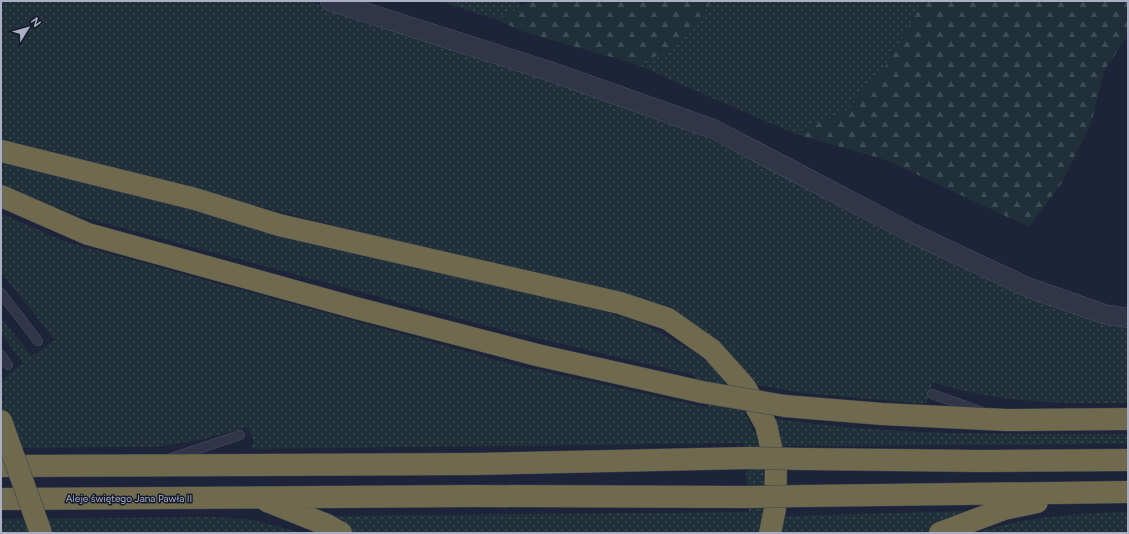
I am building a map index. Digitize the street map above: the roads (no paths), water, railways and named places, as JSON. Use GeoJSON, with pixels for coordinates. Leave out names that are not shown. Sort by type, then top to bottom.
{"type":"FeatureCollection","features":[{"type":"Feature","properties":{"kind":"highway"},"geometry":{"type":"LineString","coordinates":[[1,151],[195,199],[279,225],[620,303],[668,319],[712,350],[745,387],[766,426],[776,469],[775,509],[770,533]]}},
{"type":"Feature","properties":{"kind":"highway"},"geometry":{"type":"LineString","coordinates":[[1,196],[88,234],[537,355],[702,392],[785,406],[882,414],[1006,420],[1128,419]]}},
{"type":"Feature","properties":{"kind":"highway"},"geometry":{"type":"LineString","coordinates":[[1,421],[41,533]]}},
{"type":"Feature","properties":{"kind":"highway"},"geometry":{"type":"LineString","coordinates":[[1,466],[467,464],[749,458],[981,461],[1128,460]]}},
{"type":"Feature","properties":{"kind":"highway"},"geometry":{"type":"LineString","coordinates":[[940,533],[1004,509],[1075,493],[1128,492]]}},
{"type":"Feature","properties":{"kind":"highway","name":"Aleje świętego Jana Pawła II"},"geometry":{"type":"LineString","coordinates":[[1,499],[256,497],[749,497],[1075,493]]}},
{"type":"Feature","properties":{"kind":"highway"},"geometry":{"type":"LineString","coordinates":[[256,497],[327,525],[341,533]]}},
{"type":"Feature","properties":{"kind":"street"},"geometry":{"type":"LineString","coordinates":[[330,1],[552,72],[713,129],[914,234],[1027,287],[1104,314],[1128,318]]}},
{"type":"Feature","properties":{"kind":"lane"},"geometry":{"type":"LineString","coordinates":[[1,293],[38,341]]}},
{"type":"Feature","properties":{"kind":"lane"},"geometry":{"type":"LineString","coordinates":[[1,355],[8,365]]}},
{"type":"Feature","properties":{"kind":"lane"},"geometry":{"type":"LineString","coordinates":[[932,394],[1006,420]]}},
{"type":"Feature","properties":{"kind":"lane"},"geometry":{"type":"LineString","coordinates":[[149,465],[240,435]]}}]}
